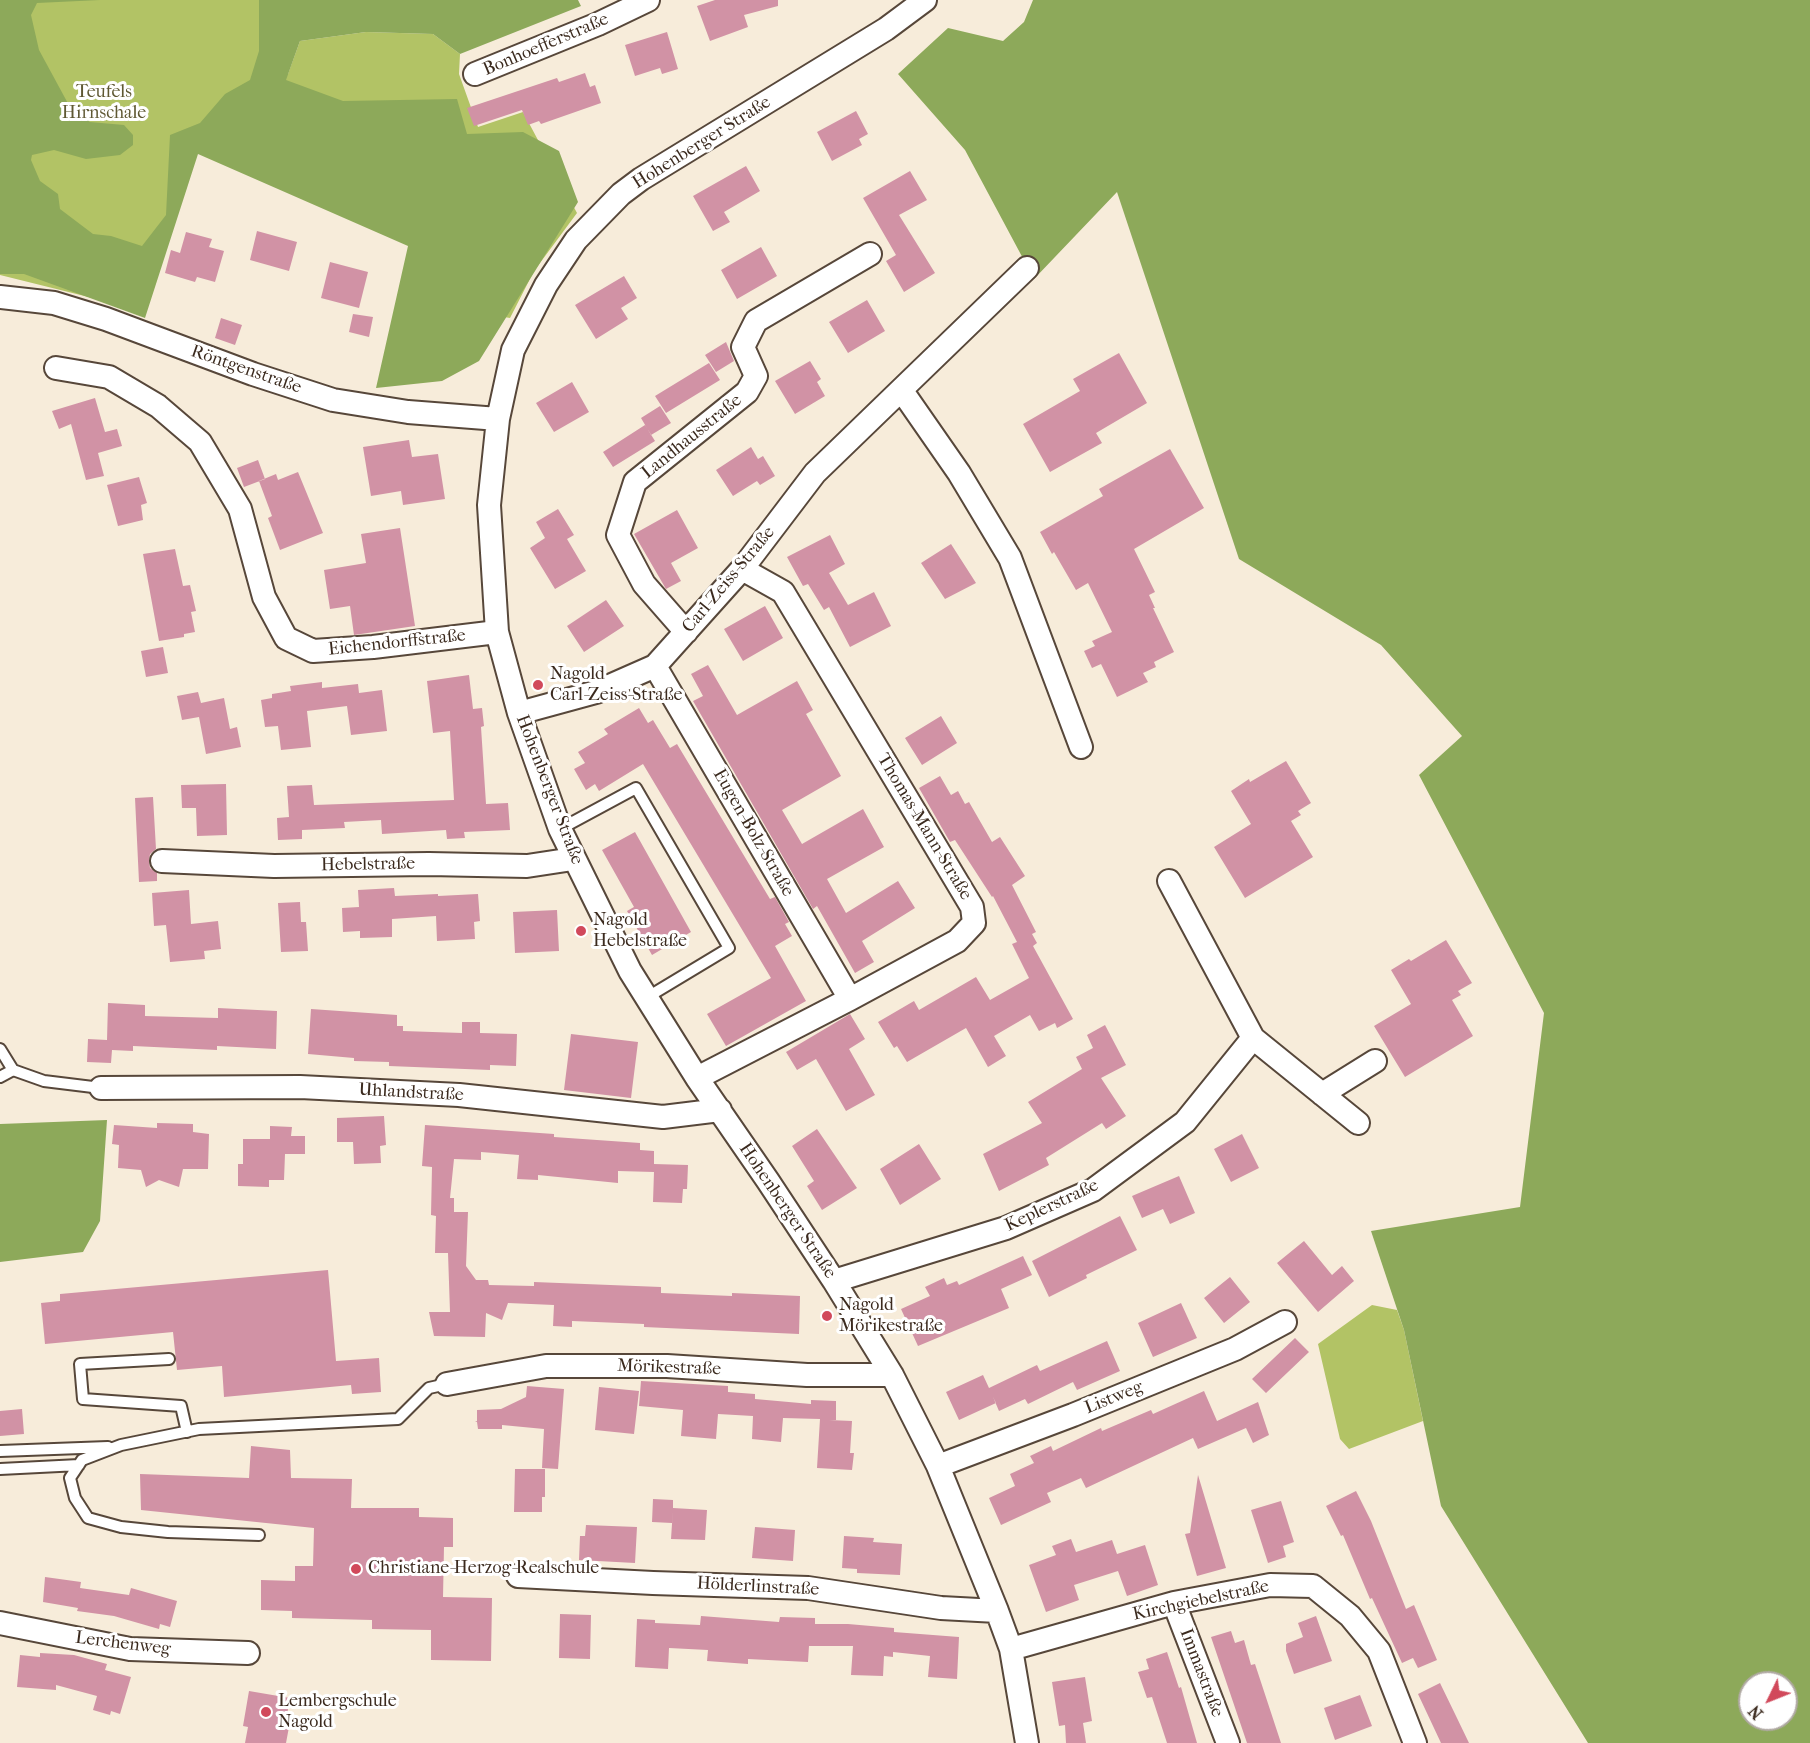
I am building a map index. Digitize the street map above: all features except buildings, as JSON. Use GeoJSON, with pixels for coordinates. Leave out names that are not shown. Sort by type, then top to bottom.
{"type":"FeatureCollection","features":[{"type":"Feature","properties":{"kind":"street","name":"Bonhoefferstraße"},"geometry":{"type":"LineString","coordinates":[[475,74],[598,24],[648,0]]}},
{"type":"Feature","properties":{"kind":"street","name":"Hohenberger Straße"},"geometry":{"type":"LineString","coordinates":[[925,0],[886,29],[641,179],[621,194],[576,240],[546,285],[513,350],[498,419],[489,505],[497,632],[519,713],[573,859],[645,998],[834,1281],[892,1375],[939,1466],[1011,1649],[1027,1743]]}},
{"type":"Feature","properties":{"kind":"street","name":"Landhausstraße"},"geometry":{"type":"LineString","coordinates":[[686,632],[644,584],[618,535],[635,482],[747,392],[756,376],[743,347],[756,321],[870,254]]}},
{"type":"Feature","properties":{"kind":"street","name":"Carl-Zeiss-Straße"},"geometry":{"type":"LineString","coordinates":[[519,713],[597,692],[655,666],[742,569],[815,473],[1027,268]]}},
{"type":"Feature","properties":{"kind":"street","name":"Röntgenstraße"},"geometry":{"type":"LineString","coordinates":[[0,297],[54,303],[106,319],[253,374],[333,400],[408,412],[498,419]]}},
{"type":"Feature","properties":{"kind":"street","name":"Eichendorffstraße"},"geometry":{"type":"LineString","coordinates":[[56,368],[109,377],[158,406],[200,442],[240,509],[264,597],[286,638],[314,651],[373,647],[497,632]]}},
{"type":"Feature","properties":{"kind":"street"},"geometry":{"type":"LineString","coordinates":[[902,391],[959,473],[1010,558],[1081,747]]}},
{"type":"Feature","properties":{"kind":"street","name":"Thomas-Mann-Straße"},"geometry":{"type":"LineString","coordinates":[[697,1078],[850,999],[957,940],[974,923],[972,907],[783,592],[742,569]]}},
{"type":"Feature","properties":{"kind":"street","name":"Eugen-Bolz-Straße"},"geometry":{"type":"LineString","coordinates":[[655,666],[850,999]]}},
{"type":"Feature","properties":{"kind":"street","name":"Hebelstraße"},"geometry":{"type":"LineString","coordinates":[[162,861],[274,866],[429,864],[527,866],[573,859]]}},
{"type":"Feature","properties":{"kind":"street"},"geometry":{"type":"LineString","coordinates":[[1169,881],[1253,1038],[1358,1124]]}},
{"type":"Feature","properties":{"kind":"street","name":"Keplerstraße"},"geometry":{"type":"LineString","coordinates":[[834,1281],[1006,1228],[1093,1190],[1185,1122],[1253,1038]]}},
{"type":"Feature","properties":{"kind":"street"},"geometry":{"type":"LineString","coordinates":[[1322,1094],[1375,1060]]}},
{"type":"Feature","properties":{"kind":"street","name":"Uhlandstraße"},"geometry":{"type":"LineString","coordinates":[[101,1088],[300,1087],[448,1095],[663,1118],[720,1110]]}},
{"type":"Feature","properties":{"kind":"street","name":"Listweg"},"geometry":{"type":"LineString","coordinates":[[939,1466],[1073,1415],[1235,1348],[1285,1322]]}},
{"type":"Feature","properties":{"kind":"street","name":"Mörikestraße"},"geometry":{"type":"LineString","coordinates":[[447,1384],[546,1366],[667,1366],[807,1375],[892,1375]]}},
{"type":"Feature","properties":{"kind":"street","name":"Hölderlinstraße"},"geometry":{"type":"LineString","coordinates":[[518,1576],[653,1583],[808,1587],[941,1608],[997,1611]]}},
{"type":"Feature","properties":{"kind":"street","name":"Kirchgiebelstraße"},"geometry":{"type":"LineString","coordinates":[[1011,1649],[1174,1602],[1270,1585],[1313,1586],[1350,1616],[1379,1652],[1416,1743]]}},
{"type":"Feature","properties":{"kind":"street","name":"Immastraße"},"geometry":{"type":"LineString","coordinates":[[1174,1602],[1228,1743]]}},
{"type":"Feature","properties":{"kind":"street","name":"Lerchenweg"},"geometry":{"type":"LineString","coordinates":[[0,1623],[130,1649],[248,1653]]}},
{"type":"Feature","properties":{"kind":"lane"},"geometry":{"type":"LineString","coordinates":[[560,829],[636,788],[729,948],[645,998]]}},
{"type":"Feature","properties":{"kind":"lane"},"geometry":{"type":"LineString","coordinates":[[0,1049],[13,1070],[44,1081],[101,1088]]}},
{"type":"Feature","properties":{"kind":"lane"},"geometry":{"type":"LineString","coordinates":[[0,1077],[13,1070]]}},
{"type":"Feature","properties":{"kind":"lane"},"geometry":{"type":"LineString","coordinates":[[169,1359],[80,1364],[83,1399],[181,1406],[187,1432]]}},
{"type":"Feature","properties":{"kind":"lane"},"geometry":{"type":"LineString","coordinates":[[0,1451],[118,1446],[199,1429],[398,1419],[429,1388],[447,1384]]}},
{"type":"Feature","properties":{"kind":"lane"},"geometry":{"type":"LineString","coordinates":[[118,1446],[82,1460],[70,1478],[75,1498],[88,1518],[121,1527],[168,1532],[259,1535]]}},
{"type":"Feature","properties":{"kind":"lane"},"geometry":{"type":"LineString","coordinates":[[0,1469],[79,1465]]}},
{"type":"Feature","properties":{"kind":"green space","name":"Teufels Hirnschale"},"geometry":{"type":"Polygon","coordinates":[[[0,0],[275,0],[288,74],[300,41],[366,32],[433,34],[460,54],[459,74],[478,127],[523,112],[577,213],[534,271],[510,318],[438,306],[412,241],[199,148],[180,176],[145,311],[0,275],[0,0]]]}},
{"type":"Feature","properties":{"kind":"green space","name":"Teufels Hirnschale"},"geometry":{"type":"Polygon","coordinates":[[[0,0],[100,0],[37,3],[31,15],[39,50],[71,109],[90,122],[124,125],[133,135],[133,145],[120,155],[86,159],[54,150],[32,155],[31,160],[40,181],[58,194],[60,209],[93,234],[111,236],[142,246],[166,215],[170,135],[200,123],[225,94],[250,80],[259,51],[259,0],[578,0],[581,6],[460,54],[433,34],[366,32],[300,41],[286,80],[343,101],[457,99],[467,134],[523,132],[559,151],[578,202],[479,361],[442,381],[376,388],[408,246],[198,154],[145,318],[24,274],[0,274],[0,0]]]}},
{"type":"Feature","properties":{"kind":"green space"},"geometry":{"type":"Polygon","coordinates":[[[1033,0],[1810,0],[1810,1743],[1588,1743],[1441,1506],[1404,1330],[1371,1231],[1520,1207],[1544,1013],[1419,775],[1462,736],[1381,645],[1239,559],[1117,192],[1034,279],[965,150],[898,74],[948,28],[1003,41],[1024,22],[1033,0]]]}},
{"type":"Feature","properties":{"kind":"green space"},"geometry":{"type":"Polygon","coordinates":[[[107,1120],[100,1221],[83,1252],[0,1262],[0,1124],[107,1120]]]}},
{"type":"Feature","properties":{"kind":"green space"},"geometry":{"type":"Polygon","coordinates":[[[1372,1305],[1397,1310],[1404,1330],[1423,1421],[1349,1449],[1340,1439],[1318,1344],[1372,1305]]]}},
{"type":"Feature","properties":{"kind":"place","name":"Nagold Carl-Zeiss-Straße"},"geometry":{"type":"Point","coordinates":[538,685]}},
{"type":"Feature","properties":{"kind":"place","name":"Nagold Hebelstraße"},"geometry":{"type":"Point","coordinates":[581,931]}},
{"type":"Feature","properties":{"kind":"place","name":"Nagold Mörikestraße"},"geometry":{"type":"Point","coordinates":[827,1316]}},
{"type":"Feature","properties":{"kind":"place","name":"Christiane-Herzog-Realschule"},"geometry":{"type":"Point","coordinates":[356,1569]}},
{"type":"Feature","properties":{"kind":"place","name":"Lembergschule Nagold"},"geometry":{"type":"Point","coordinates":[266,1712]}}]}
